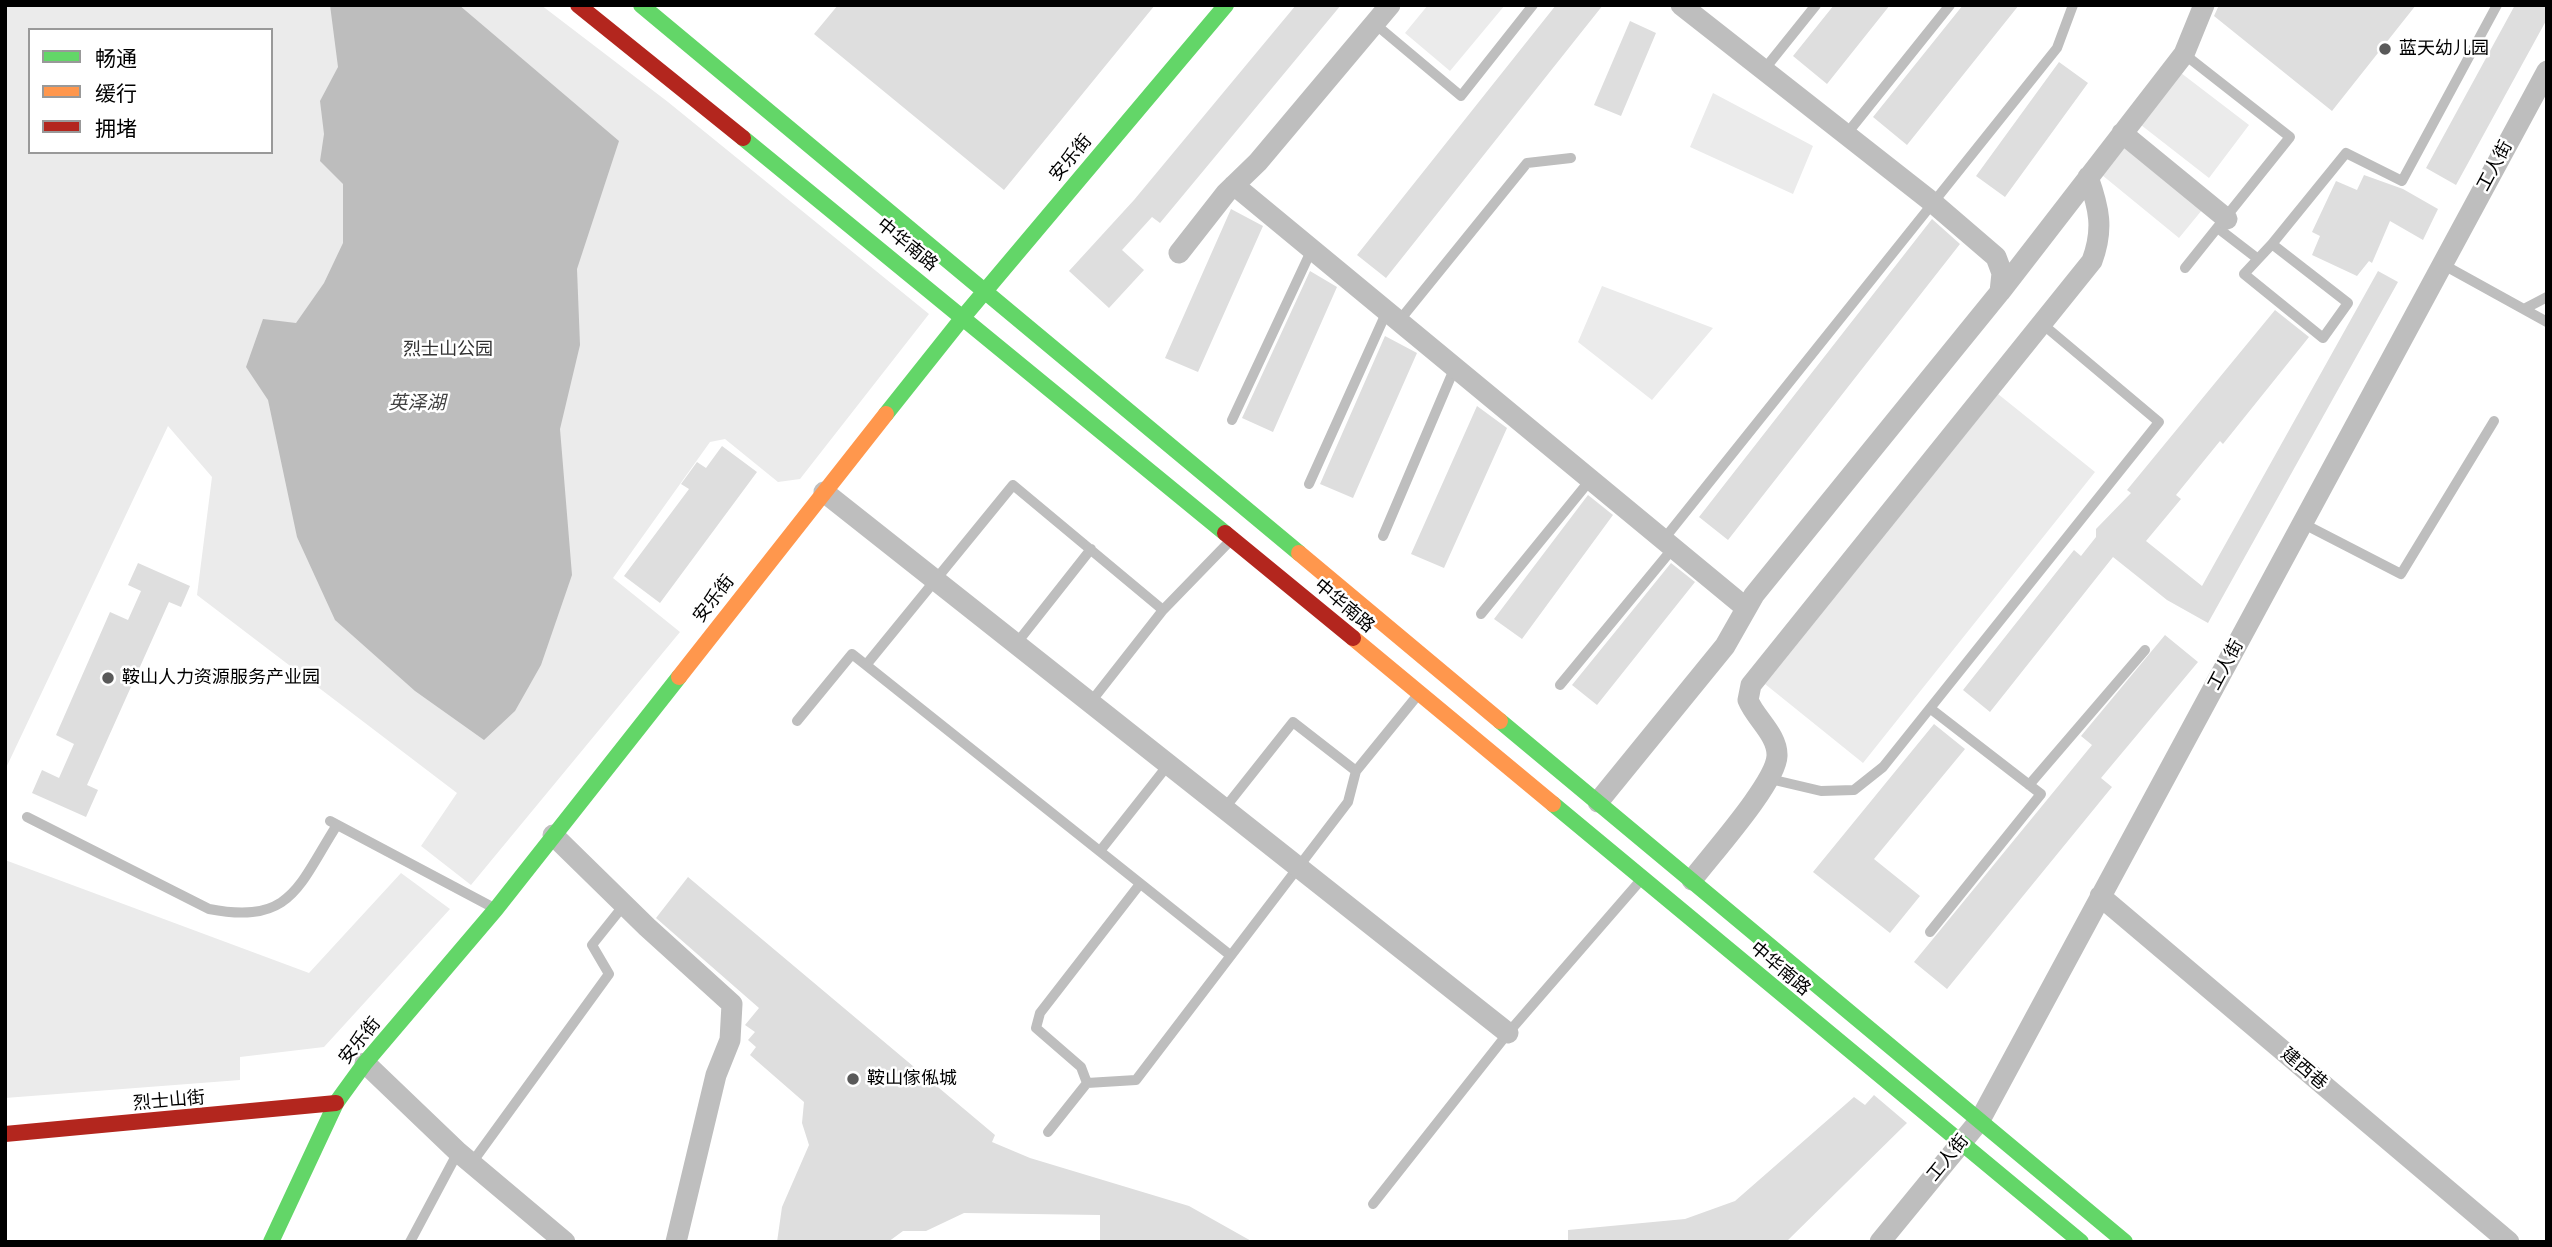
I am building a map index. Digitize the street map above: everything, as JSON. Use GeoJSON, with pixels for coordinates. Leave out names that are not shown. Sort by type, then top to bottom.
{"type":"FeatureCollection","features":[{"type":"Feature","properties":{"kind":"main road","name":"中华南路"},"geometry":{"type":"LineString","coordinates":[[578,5],[964,316],[2081,1242]]}},
{"type":"Feature","properties":{"kind":"main road","name":"中华南路"},"geometry":{"type":"LineString","coordinates":[[641,5],[2125,1242]]}},
{"type":"Feature","properties":{"kind":"main road","name":"安乐街"},"geometry":{"type":"LineString","coordinates":[[271,1242],[336,1102],[365,1063],[496,909],[984,291],[1226,5]]}},
{"type":"Feature","properties":{"kind":"main road","name":"烈士山街"},"geometry":{"type":"LineString","coordinates":[[5,1134],[336,1102]]}},
{"type":"Feature","properties":{"kind":"street"},"geometry":{"type":"LineString","coordinates":[[1178,253],[1390,5]]}},
{"type":"Feature","properties":{"kind":"street"},"geometry":{"type":"LineString","coordinates":[[1598,802],[1725,646],[1754,595],[2000,292],[2184,54],[2204,5]]}},
{"type":"Feature","properties":{"kind":"street"},"geometry":{"type":"LineString","coordinates":[[1684,6],[1845,136],[1932,202],[1996,257],[2003,273],[2000,292]]}},
{"type":"Feature","properties":{"kind":"street","name":"工人街"},"geometry":{"type":"LineString","coordinates":[[1880,1242],[1980,1120],[2547,71]]}},
{"type":"Feature","properties":{"kind":"street"},"geometry":{"type":"LineString","coordinates":[[2122,134],[2223,224]]}},
{"type":"Feature","properties":{"kind":"street"},"geometry":{"type":"LineString","coordinates":[[1692,880],[1770,779],[1777,756],[1772,738],[1752,711],[1748,699],[1751,685],[2040,321],[2092,261],[2100,240],[2100,212],[2088,177]]}},
{"type":"Feature","properties":{"kind":"street"},"geometry":{"type":"LineString","coordinates":[[1234,185],[1746,608]]}},
{"type":"Feature","properties":{"kind":"street"},"geometry":{"type":"LineString","coordinates":[[1996,257],[2032,250]]}},
{"type":"Feature","properties":{"kind":"street"},"geometry":{"type":"LineString","coordinates":[[824,492],[1508,1033]]}},
{"type":"Feature","properties":{"kind":"street"},"geometry":{"type":"LineString","coordinates":[[553,835],[624,905],[732,1004],[730,1040],[716,1075],[676,1242]]}},
{"type":"Feature","properties":{"kind":"street","name":"建西巷"},"geometry":{"type":"LineString","coordinates":[[2100,896],[2509,1242]]}},
{"type":"Feature","properties":{"kind":"street"},"geometry":{"type":"LineString","coordinates":[[365,1063],[464,1158],[565,1242]]}},
{"type":"Feature","properties":{"kind":"lane"},"geometry":{"type":"LineString","coordinates":[[1374,24],[1461,96],[1533,5]]}},
{"type":"Feature","properties":{"kind":"lane"},"geometry":{"type":"LineString","coordinates":[[1763,71],[1816,5]]}},
{"type":"Feature","properties":{"kind":"lane"},"geometry":{"type":"LineString","coordinates":[[1845,136],[1950,5]]}},
{"type":"Feature","properties":{"kind":"lane"},"geometry":{"type":"LineString","coordinates":[[1560,685],[1932,202],[2057,48],[2073,5]]}},
{"type":"Feature","properties":{"kind":"lane"},"geometry":{"type":"LineString","coordinates":[[2272,244],[2348,303],[2323,338],[2244,274],[2346,153],[2402,181],[2497,5]]}},
{"type":"Feature","properties":{"kind":"lane"},"geometry":{"type":"LineString","coordinates":[[2184,54],[2290,137],[2223,224],[2185,268]]}},
{"type":"Feature","properties":{"kind":"lane"},"geometry":{"type":"LineString","coordinates":[[1309,484],[1393,316],[1527,163],[1571,158]]}},
{"type":"Feature","properties":{"kind":"lane"},"geometry":{"type":"LineString","coordinates":[[2223,224],[2258,259]]}},
{"type":"Feature","properties":{"kind":"lane"},"geometry":{"type":"LineString","coordinates":[[1232,420],[1312,250]]}},
{"type":"Feature","properties":{"kind":"lane"},"geometry":{"type":"LineString","coordinates":[[2442,264],[2547,322]]}},
{"type":"Feature","properties":{"kind":"lane"},"geometry":{"type":"LineString","coordinates":[[2524,309],[2547,297]]}},
{"type":"Feature","properties":{"kind":"lane"},"geometry":{"type":"LineString","coordinates":[[1770,779],[1821,791],[1854,790],[1883,767],[2160,422],[2040,321]]}},
{"type":"Feature","properties":{"kind":"lane"},"geometry":{"type":"LineString","coordinates":[[1383,536],[1455,367]]}},
{"type":"Feature","properties":{"kind":"lane"},"geometry":{"type":"LineString","coordinates":[[2302,523],[2401,574],[2494,421]]}},
{"type":"Feature","properties":{"kind":"lane"},"geometry":{"type":"LineString","coordinates":[[1481,614],[1591,479]]}},
{"type":"Feature","properties":{"kind":"lane"},"geometry":{"type":"LineString","coordinates":[[866,665],[937,582],[1013,485],[1163,610]]}},
{"type":"Feature","properties":{"kind":"lane"},"geometry":{"type":"LineString","coordinates":[[1090,703],[1163,610],[1232,539]]}},
{"type":"Feature","properties":{"kind":"lane"},"geometry":{"type":"LineString","coordinates":[[1016,644],[1091,549]]}},
{"type":"Feature","properties":{"kind":"lane"},"geometry":{"type":"LineString","coordinates":[[2029,785],[2145,650]]}},
{"type":"Feature","properties":{"kind":"lane"},"geometry":{"type":"LineString","coordinates":[[797,721],[852,654],[1230,955]]}},
{"type":"Feature","properties":{"kind":"lane"},"geometry":{"type":"LineString","coordinates":[[1048,1132],[1087,1083],[1136,1080],[1348,802],[1356,771],[1419,694]]}},
{"type":"Feature","properties":{"kind":"lane"},"geometry":{"type":"LineString","coordinates":[[1930,932],[2041,794],[1931,709]]}},
{"type":"Feature","properties":{"kind":"lane"},"geometry":{"type":"LineString","coordinates":[[1224,809],[1293,722],[1356,771]]}},
{"type":"Feature","properties":{"kind":"lane"},"geometry":{"type":"LineString","coordinates":[[1100,851],[1168,765]]}},
{"type":"Feature","properties":{"kind":"lane"},"geometry":{"type":"LineString","coordinates":[[27,817],[209,909],[235,914],[264,912],[282,905],[293,894],[334,823],[496,909]]}},
{"type":"Feature","properties":{"kind":"lane"},"geometry":{"type":"LineString","coordinates":[[1373,1204],[1508,1033],[1642,879]]}},
{"type":"Feature","properties":{"kind":"lane"},"geometry":{"type":"LineString","coordinates":[[1087,1083],[1080,1067],[1036,1027],[1040,1013],[1140,884]]}},
{"type":"Feature","properties":{"kind":"lane"},"geometry":{"type":"LineString","coordinates":[[410,1242],[464,1158],[609,974],[592,945],[624,905]]}},
{"type":"Feature","properties":{"kind":"green space","name":"烈士山公园"},"geometry":{"type":"Polygon","coordinates":[[[5,5],[541,5],[668,102],[929,314],[800,479],[778,482],[725,439],[710,442],[613,578],[680,632],[471,885],[421,846],[457,793],[197,595],[212,477],[168,426],[5,770],[5,5]]]}},
{"type":"Feature","properties":{"kind":"green space"},"geometry":{"type":"Polygon","coordinates":[[[1428,5],[1505,5],[1450,71],[1405,33],[1428,5]]]}},
{"type":"Feature","properties":{"kind":"green space"},"geometry":{"type":"Polygon","coordinates":[[[2181,73],[2249,125],[2209,178],[2141,125],[2181,73]]]}},
{"type":"Feature","properties":{"kind":"green space"},"geometry":{"type":"Polygon","coordinates":[[[1713,93],[1813,146],[1793,194],[1690,147],[1713,93]]]}},
{"type":"Feature","properties":{"kind":"green space"},"geometry":{"type":"Polygon","coordinates":[[[2125,147],[2202,210],[2179,238],[2102,175],[2125,147]]]}},
{"type":"Feature","properties":{"kind":"green space"},"geometry":{"type":"Polygon","coordinates":[[[1602,286],[1713,328],[1652,400],[1578,342],[1602,286]]]}},
{"type":"Feature","properties":{"kind":"green space"},"geometry":{"type":"Polygon","coordinates":[[[1998,394],[2095,472],[1863,763],[1765,684],[1998,394]]]}},
{"type":"Feature","properties":{"kind":"green space"},"geometry":{"type":"Polygon","coordinates":[[[5,860],[309,973],[401,873],[450,909],[324,1047],[240,1057],[240,1080],[5,1098],[5,860]]]}},
{"type":"Feature","properties":{"kind":"water","name":"英泽湖"},"geometry":{"type":"Polygon","coordinates":[[[330,5],[459,5],[619,141],[577,269],[580,345],[560,429],[572,575],[541,665],[515,711],[484,740],[415,691],[335,620],[297,537],[268,400],[246,367],[263,319],[296,323],[324,283],[343,243],[343,184],[320,161],[324,134],[320,101],[338,67],[330,5]]]}},
{"type":"Feature","properties":{"kind":"building"},"geometry":{"type":"Polygon","coordinates":[[[838,5],[1155,5],[1004,190],[814,34],[838,5]]]}},
{"type":"Feature","properties":{"kind":"building"},"geometry":{"type":"Polygon","coordinates":[[[1296,5],[1341,5],[1160,223],[1152,217],[1122,250],[1144,270],[1109,308],[1069,271],[1134,200],[1296,5]]]}},
{"type":"Feature","properties":{"kind":"building"},"geometry":{"type":"Polygon","coordinates":[[[1556,5],[1603,5],[1386,278],[1357,255],[1556,5]]]}},
{"type":"Feature","properties":{"kind":"building"},"geometry":{"type":"Polygon","coordinates":[[[1834,5],[1890,5],[1827,84],[1793,56],[1834,5]]]}},
{"type":"Feature","properties":{"kind":"building"},"geometry":{"type":"Polygon","coordinates":[[[1963,5],[2019,5],[1907,145],[1873,117],[1963,5]]]}},
{"type":"Feature","properties":{"kind":"building"},"geometry":{"type":"Polygon","coordinates":[[[2219,5],[2416,5],[2332,111],[2214,16],[2219,5]]]}},
{"type":"Feature","properties":{"kind":"building"},"geometry":{"type":"Polygon","coordinates":[[[2515,5],[2547,5],[2547,19],[2456,185],[2426,168],[2515,5]]]}},
{"type":"Feature","properties":{"kind":"building"},"geometry":{"type":"Polygon","coordinates":[[[1630,21],[1656,33],[1621,116],[1594,105],[1630,21]]]}},
{"type":"Feature","properties":{"kind":"building"},"geometry":{"type":"Polygon","coordinates":[[[2059,62],[2088,83],[2005,197],[1976,176],[2059,62]]]}},
{"type":"Feature","properties":{"kind":"building"},"geometry":{"type":"Polygon","coordinates":[[[2364,175],[2403,189],[2438,209],[2423,240],[2390,221],[2372,263],[2369,261],[2357,276],[2312,255],[2320,236],[2312,232],[2336,181],[2357,190],[2364,175]]]}},
{"type":"Feature","properties":{"kind":"building"},"geometry":{"type":"Polygon","coordinates":[[[1231,209],[1263,226],[1198,372],[1165,358],[1231,209]]]}},
{"type":"Feature","properties":{"kind":"building"},"geometry":{"type":"Polygon","coordinates":[[[1932,219],[1960,244],[1728,540],[1699,517],[1932,219]]]}},
{"type":"Feature","properties":{"kind":"building"},"geometry":{"type":"Polygon","coordinates":[[[1310,271],[1337,287],[1273,432],[1242,418],[1310,271]]]}},
{"type":"Feature","properties":{"kind":"building"},"geometry":{"type":"Polygon","coordinates":[[[2378,271],[2398,282],[2208,623],[2167,600],[2113,557],[1990,712],[1963,690],[2074,550],[2081,556],[2096,537],[2096,529],[2131,493],[2127,490],[2275,310],[2309,337],[2223,444],[2220,441],[2176,495],[2181,499],[2146,541],[2202,586],[2378,271]]]}},
{"type":"Feature","properties":{"kind":"building"},"geometry":{"type":"Polygon","coordinates":[[[1385,336],[1417,353],[1353,498],[1320,484],[1385,336]]]}},
{"type":"Feature","properties":{"kind":"building"},"geometry":{"type":"Polygon","coordinates":[[[1477,406],[1507,428],[1444,568],[1411,554],[1477,406]]]}},
{"type":"Feature","properties":{"kind":"building"},"geometry":{"type":"Polygon","coordinates":[[[722,446],[757,472],[660,603],[624,576],[689,489],[681,484],[697,462],[706,468],[722,446]]]}},
{"type":"Feature","properties":{"kind":"building"},"geometry":{"type":"Polygon","coordinates":[[[1588,495],[1613,515],[1522,639],[1494,619],[1588,495]]]}},
{"type":"Feature","properties":{"kind":"building","name":"鞍山人力资源服务产业园"},"geometry":{"type":"Polygon","coordinates":[[[138,563],[190,586],[181,607],[169,602],[87,785],[98,790],[86,817],[32,793],[42,770],[59,778],[74,744],[56,735],[110,612],[128,620],[141,591],[128,585],[138,563]]]}},
{"type":"Feature","properties":{"kind":"building"},"geometry":{"type":"Polygon","coordinates":[[[1671,563],[1695,582],[1597,705],[1572,685],[1671,563]]]}},
{"type":"Feature","properties":{"kind":"building"},"geometry":{"type":"Polygon","coordinates":[[[2165,635],[2198,662],[2101,778],[2112,787],[1947,989],[1914,962],[2092,745],[2081,736],[2165,635]]]}},
{"type":"Feature","properties":{"kind":"building"},"geometry":{"type":"Polygon","coordinates":[[[1934,724],[1965,749],[1874,859],[1920,896],[1890,933],[1813,872],[1934,724]]]}},
{"type":"Feature","properties":{"kind":"building","name":"鞍山傢俬城"},"geometry":{"type":"Polygon","coordinates":[[[688,877],[995,1135],[992,1142],[1030,1158],[1189,1206],[1253,1242],[1107,1242],[1100,1240],[1100,1215],[964,1213],[926,1231],[903,1231],[888,1242],[777,1242],[782,1207],[809,1145],[802,1123],[804,1102],[750,1055],[756,1047],[748,1040],[755,1032],[745,1025],[759,1008],[656,918],[688,877]]]}},
{"type":"Feature","properties":{"kind":"building"},"geometry":{"type":"Polygon","coordinates":[[[1874,1095],[1907,1123],[1786,1242],[1568,1242],[1568,1230],[1685,1219],[1735,1201],[1854,1097],[1865,1105],[1874,1095]]]}},
{"type":"Feature","properties":{"kind":"traffic: fast"},"geometry":{"type":"LineString","coordinates":[[641,5],[1299,553]]}},
{"type":"Feature","properties":{"kind":"traffic: fast"},"geometry":{"type":"LineString","coordinates":[[886,414],[964,316],[1226,5]]}},
{"type":"Feature","properties":{"kind":"traffic: fast"},"geometry":{"type":"LineString","coordinates":[[743,138],[1225,533]]}},
{"type":"Feature","properties":{"kind":"traffic: fast"},"geometry":{"type":"LineString","coordinates":[[271,1242],[336,1103],[365,1063],[496,909],[679,677]]}},
{"type":"Feature","properties":{"kind":"traffic: fast"},"geometry":{"type":"LineString","coordinates":[[1500,721],[2125,1242]]}},
{"type":"Feature","properties":{"kind":"traffic: fast"},"geometry":{"type":"LineString","coordinates":[[1553,804],[2081,1242]]}},
{"type":"Feature","properties":{"kind":"traffic: slow"},"geometry":{"type":"LineString","coordinates":[[679,677],[886,414]]}},
{"type":"Feature","properties":{"kind":"traffic: slow"},"geometry":{"type":"LineString","coordinates":[[1299,553],[1500,721]]}},
{"type":"Feature","properties":{"kind":"traffic: slow"},"geometry":{"type":"LineString","coordinates":[[1353,638],[1553,804]]}},
{"type":"Feature","properties":{"kind":"traffic: jam"},"geometry":{"type":"LineString","coordinates":[[578,5],[743,138]]}},
{"type":"Feature","properties":{"kind":"traffic: jam"},"geometry":{"type":"LineString","coordinates":[[1225,533],[1353,638]]}},
{"type":"Feature","properties":{"kind":"traffic: jam"},"geometry":{"type":"LineString","coordinates":[[5,1134],[336,1103]]}},
{"type":"Feature","properties":{"kind":"place","name":"蓝天幼儿园"},"geometry":{"type":"Point","coordinates":[2385,49]}},
{"type":"Feature","properties":{"kind":"place","name":"鞍山人力资源服务产业园"},"geometry":{"type":"Point","coordinates":[108,678]}},
{"type":"Feature","properties":{"kind":"place","name":"鞍山傢俬城"},"geometry":{"type":"Point","coordinates":[853,1079]}}]}
